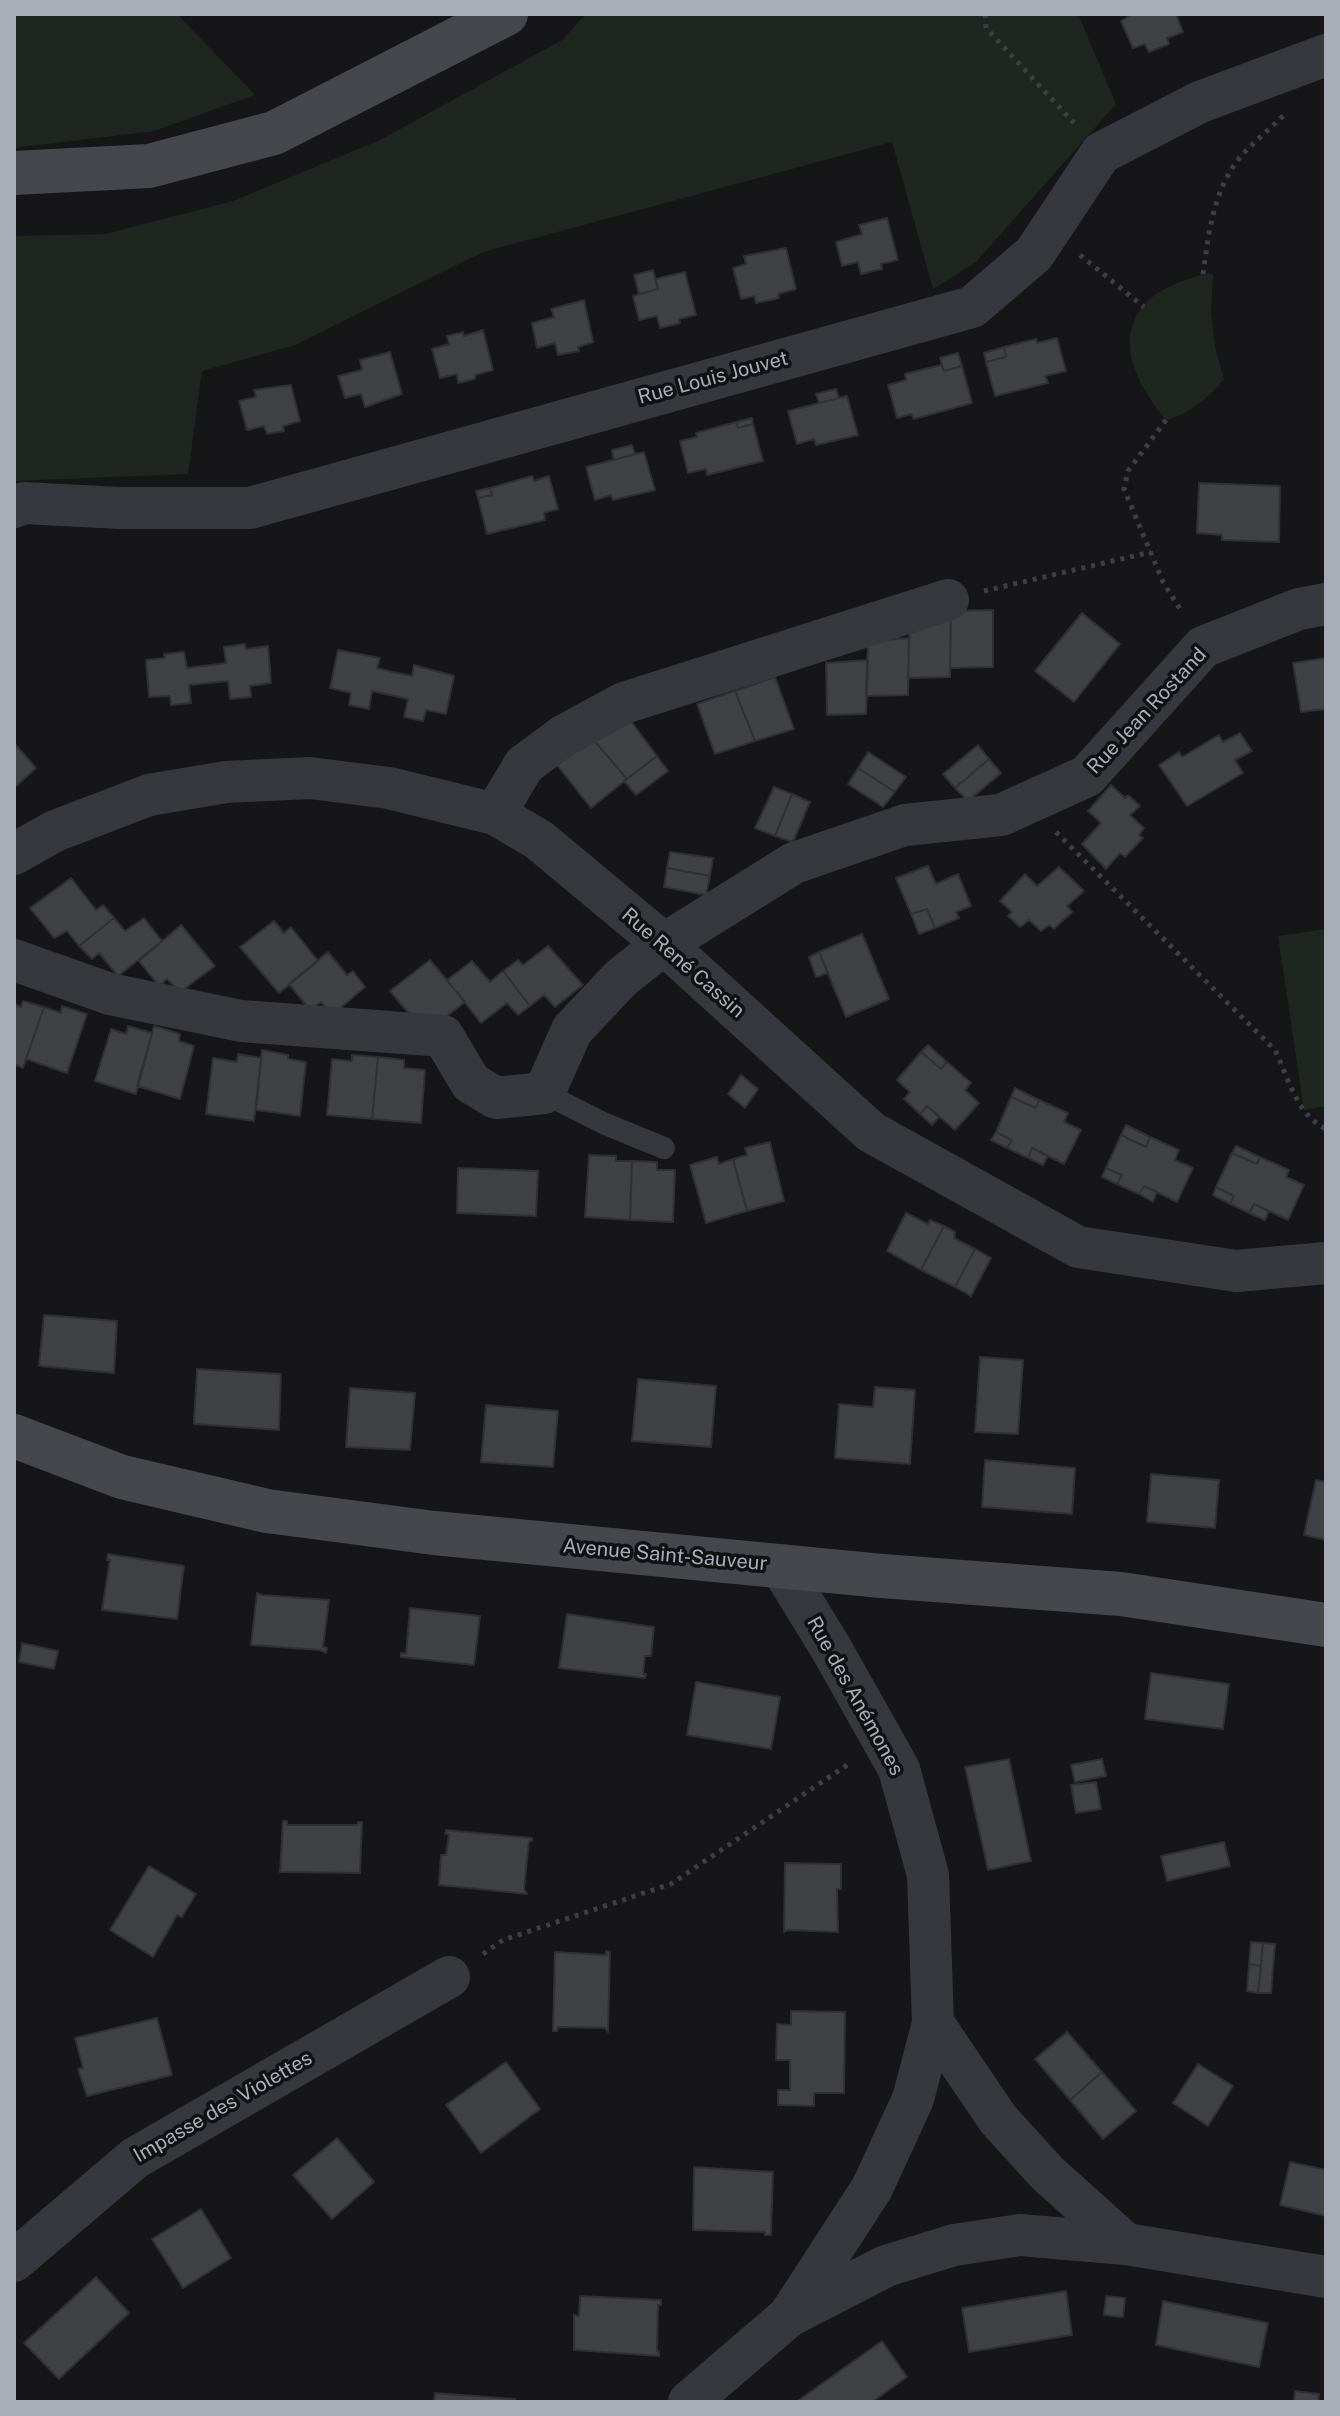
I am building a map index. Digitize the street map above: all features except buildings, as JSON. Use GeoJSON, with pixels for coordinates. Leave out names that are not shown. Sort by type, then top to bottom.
{"type":"FeatureCollection","features":[{"type":"Feature","properties":{"kind":"street"},"geometry":{"type":"LineString","coordinates":[[14,173],[149,166],[274,133],[506,14]]}},
{"type":"Feature","properties":{"kind":"street","name":"Rue Louis Jouvet"},"geometry":{"type":"LineString","coordinates":[[14,507],[24,503],[120,508],[250,508],[972,307],[1034,254],[1101,153],[1200,102],[1317,58]]}},
{"type":"Feature","properties":{"kind":"street"},"geometry":{"type":"LineString","coordinates":[[495,814],[524,765],[563,736],[624,703],[948,600]]}},
{"type":"Feature","properties":{"kind":"street","name":"Rue Jean Rostand"},"geometry":{"type":"LineString","coordinates":[[544,1093],[572,1030],[621,978],[664,944],[794,863],[905,825],[1001,815],[1087,776],[1203,647],[1299,609],[1326,604]]}},
{"type":"Feature","properties":{"kind":"street","name":"Rue René Cassin"},"geometry":{"type":"LineString","coordinates":[[14,854],[55,831],[149,795],[226,782],[310,778],[389,788],[495,814],[539,840],[664,944],[871,1132],[1078,1247],[1236,1271],[1326,1263]]}},
{"type":"Feature","properties":{"kind":"street"},"geometry":{"type":"LineString","coordinates":[[14,960],[110,994],[241,1021],[443,1036],[471,1083],[496,1098],[544,1093]]}},
{"type":"Feature","properties":{"kind":"street","name":"Avenue Saint-Sauveur"},"geometry":{"type":"LineString","coordinates":[[14,1436],[122,1477],[267,1511],[434,1533],[1121,1594],[1326,1625]]}},
{"type":"Feature","properties":{"kind":"street","name":"Rue des Anémones"},"geometry":{"type":"LineString","coordinates":[[780,1565],[899,1769],[928,1875],[933,2023],[913,2099],[872,2188],[789,2316]]}},
{"type":"Feature","properties":{"kind":"street","name":"Impasse des Violettes"},"geometry":{"type":"LineString","coordinates":[[14,2261],[135,2158],[449,1977]]}},
{"type":"Feature","properties":{"kind":"street"},"geometry":{"type":"LineString","coordinates":[[933,2023],[998,2119],[1047,2173],[1126,2244]]}},
{"type":"Feature","properties":{"kind":"street","name":"Rue des Anémones"},"geometry":{"type":"LineString","coordinates":[[689,2402],[789,2316],[886,2266],[954,2245],[1020,2235],[1126,2244],[1326,2277]]}},
{"type":"Feature","properties":{"kind":"lane"},"geometry":{"type":"LineString","coordinates":[[544,1093],[603,1123],[664,1148]]}},
{"type":"Feature","properties":{"kind":"path"},"geometry":{"type":"LineString","coordinates":[[985,14],[986,28],[1101,153]]}},
{"type":"Feature","properties":{"kind":"path"},"geometry":{"type":"LineString","coordinates":[[1203,274],[1213,213],[1225,178],[1243,155],[1298,101],[1308,87],[1317,58]]}},
{"type":"Feature","properties":{"kind":"path"},"geometry":{"type":"LineString","coordinates":[[1050,230],[1144,307]]}},
{"type":"Feature","properties":{"kind":"path"},"geometry":{"type":"LineString","coordinates":[[1166,420],[1128,471],[1124,489],[1163,582],[1203,647]]}},
{"type":"Feature","properties":{"kind":"path"},"geometry":{"type":"LineString","coordinates":[[948,600],[1151,552]]}},
{"type":"Feature","properties":{"kind":"path"},"geometry":{"type":"LineString","coordinates":[[1027,803],[1275,1050],[1292,1091],[1310,1121],[1326,1129]]}},
{"type":"Feature","properties":{"kind":"path"},"geometry":{"type":"LineString","coordinates":[[449,1977],[503,1940],[671,1884],[884,1740]]}},
{"type":"Feature","properties":{"kind":"shaded area"},"geometry":{"type":"Polygon","coordinates":[[[14,14],[177,14],[255,95],[154,131],[14,148],[14,14]]]}},
{"type":"Feature","properties":{"kind":"shaded area"},"geometry":{"type":"Polygon","coordinates":[[[586,14],[1078,14],[1116,104],[975,263],[933,289],[892,142],[483,252],[295,345],[202,371],[188,474],[14,481],[14,236],[105,234],[233,201],[380,140],[562,40],[586,14]]]}},
{"type":"Feature","properties":{"kind":"shaded area"},"geometry":{"type":"Polygon","coordinates":[[[1203,274],[1213,274],[1211,313],[1215,347],[1224,379],[1198,404],[1166,420],[1146,392],[1132,360],[1132,328],[1138,312],[1156,294],[1203,274]]]}},
{"type":"Feature","properties":{"kind":"shaded area"},"geometry":{"type":"Polygon","coordinates":[[[1326,929],[1326,1106],[1304,1110],[1278,936],[1326,929]]]}}]}
